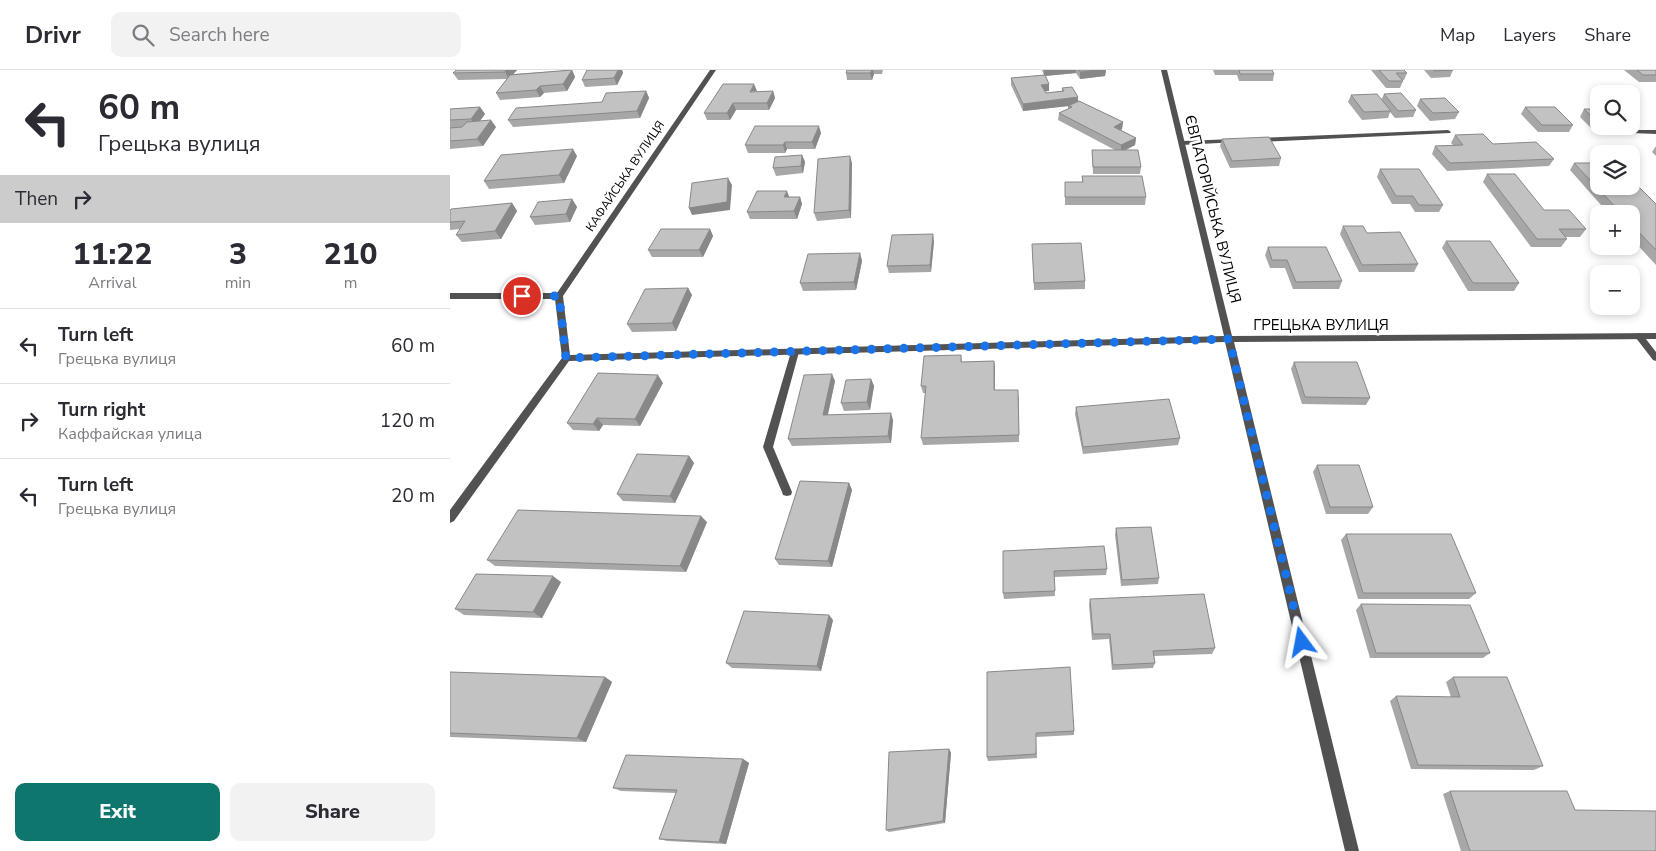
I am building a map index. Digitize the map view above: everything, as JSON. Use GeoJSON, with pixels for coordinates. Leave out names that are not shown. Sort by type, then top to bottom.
{"type":"FeatureCollection","features":[{"type":"Feature","properties":{"kind":"street","name":"КАФАЙСЬКА ВУЛИЦЯ"},"geometry":{"type":"LineString","coordinates":[[559,296],[713,70]]}},
{"type":"Feature","properties":{"kind":"street","name":"ЄВПАТОРІЙСЬКА ВУЛИЦЯ"},"geometry":{"type":"LineString","coordinates":[[1164,70],[1352,851]]}},
{"type":"Feature","properties":{"kind":"street"},"geometry":{"type":"LineString","coordinates":[[1251,140],[1448,132]]}},
{"type":"Feature","properties":{"kind":"street"},"geometry":{"type":"LineString","coordinates":[[1640,132],[1656,132]]}},
{"type":"Feature","properties":{"kind":"street"},"geometry":{"type":"LineString","coordinates":[[1182,143],[1241,140]]}},
{"type":"Feature","properties":{"kind":"street"},"geometry":{"type":"LineString","coordinates":[[450,296],[559,296],[566,358],[450,518]]}},
{"type":"Feature","properties":{"kind":"street"},"geometry":{"type":"LineString","coordinates":[[1639,336],[1656,358]]}},
{"type":"Feature","properties":{"kind":"street","name":"ГРЕЦЬКА ВУЛИЦЯ"},"geometry":{"type":"LineString","coordinates":[[566,358],[1229,339],[1656,336]]}},
{"type":"Feature","properties":{"kind":"street"},"geometry":{"type":"LineString","coordinates":[[787,492],[768,447],[795,352]]}},
{"type":"Feature","properties":{"kind":"building"},"geometry":{"type":"Polygon","coordinates":[[[456,70],[506,70],[505,72],[453,73],[456,70]]]}},
{"type":"Feature","properties":{"kind":"building"},"geometry":{"type":"Polygon","coordinates":[[[572,70],[563,84],[540,86],[536,90],[496,93],[510,75],[572,70]]]}},
{"type":"Feature","properties":{"kind":"building"},"geometry":{"type":"Polygon","coordinates":[[[587,70],[618,70],[614,78],[582,80],[587,70]]]}},
{"type":"Feature","properties":{"kind":"building"},"geometry":{"type":"Polygon","coordinates":[[[847,70],[872,70],[870,73],[846,73],[847,70]]]}},
{"type":"Feature","properties":{"kind":"building"},"geometry":{"type":"Polygon","coordinates":[[[1079,70],[1097,70],[1080,72],[1079,70]]]}},
{"type":"Feature","properties":{"kind":"building"},"geometry":{"type":"Polygon","coordinates":[[[1239,70],[1272,70],[1274,74],[1240,74],[1239,70]]]}},
{"type":"Feature","properties":{"kind":"building"},"geometry":{"type":"Polygon","coordinates":[[[1379,70],[1404,70],[1407,73],[1396,73],[1403,81],[1389,81],[1379,70]]]}},
{"type":"Feature","properties":{"kind":"building"},"geometry":{"type":"Polygon","coordinates":[[[1637,70],[1656,70],[1656,75],[1643,75],[1637,70]]]}},
{"type":"Feature","properties":{"kind":"building"},"geometry":{"type":"Polygon","coordinates":[[[1045,75],[1049,84],[1041,85],[1046,93],[1064,91],[1062,88],[1072,87],[1078,97],[1023,104],[1011,78],[1045,75]]]}},
{"type":"Feature","properties":{"kind":"building"},"geometry":{"type":"Polygon","coordinates":[[[723,84],[754,84],[750,92],[773,91],[767,103],[733,103],[727,113],[704,113],[723,84]]]}},
{"type":"Feature","properties":{"kind":"building"},"geometry":{"type":"Polygon","coordinates":[[[646,91],[637,111],[508,120],[516,108],[602,102],[606,93],[646,91]]]}},
{"type":"Feature","properties":{"kind":"building"},"geometry":{"type":"Polygon","coordinates":[[[1401,93],[1416,110],[1398,111],[1384,94],[1401,93]]]}},
{"type":"Feature","properties":{"kind":"building"},"geometry":{"type":"Polygon","coordinates":[[[1377,94],[1391,111],[1364,112],[1351,95],[1377,94]]]}},
{"type":"Feature","properties":{"kind":"building"},"geometry":{"type":"Polygon","coordinates":[[[1445,98],[1459,112],[1433,113],[1420,99],[1445,98]]]}},
{"type":"Feature","properties":{"kind":"building"},"geometry":{"type":"Polygon","coordinates":[[[1079,101],[1123,122],[1114,127],[1136,138],[1121,145],[1059,113],[1072,107],[1068,106],[1079,101]]]}},
{"type":"Feature","properties":{"kind":"building"},"geometry":{"type":"Polygon","coordinates":[[[480,107],[471,119],[450,120],[450,109],[480,107]]]}},
{"type":"Feature","properties":{"kind":"building"},"geometry":{"type":"Polygon","coordinates":[[[1525,107],[1555,107],[1573,125],[1542,125],[1525,107]]]}},
{"type":"Feature","properties":{"kind":"building"},"geometry":{"type":"Polygon","coordinates":[[[1584,109],[1590,109],[1590,115],[1584,109]]]}},
{"type":"Feature","properties":{"kind":"building"},"geometry":{"type":"Polygon","coordinates":[[[491,120],[477,139],[450,141],[450,128],[462,127],[467,122],[491,120]]]}},
{"type":"Feature","properties":{"kind":"building"},"geometry":{"type":"Polygon","coordinates":[[[755,126],[819,126],[812,142],[785,142],[783,145],[745,145],[755,126]]]}},
{"type":"Feature","properties":{"kind":"building"},"geometry":{"type":"Polygon","coordinates":[[[1483,134],[1493,144],[1536,142],[1554,159],[1450,163],[1435,146],[1463,145],[1455,135],[1483,134]]]}},
{"type":"Feature","properties":{"kind":"building"},"geometry":{"type":"Polygon","coordinates":[[[1269,137],[1281,158],[1232,161],[1222,139],[1269,137]]]}},
{"type":"Feature","properties":{"kind":"building"},"geometry":{"type":"Polygon","coordinates":[[[573,149],[559,175],[484,181],[501,155],[573,149]]]}},
{"type":"Feature","properties":{"kind":"building"},"geometry":{"type":"Polygon","coordinates":[[[1092,150],[1138,150],[1141,167],[1093,167],[1092,150]]]}},
{"type":"Feature","properties":{"kind":"building"},"geometry":{"type":"Polygon","coordinates":[[[802,155],[801,166],[773,168],[775,157],[802,155]]]}},
{"type":"Feature","properties":{"kind":"building"},"geometry":{"type":"Polygon","coordinates":[[[850,156],[849,210],[814,213],[818,159],[850,156]]]}},
{"type":"Feature","properties":{"kind":"building"},"geometry":{"type":"Polygon","coordinates":[[[1574,163],[1590,163],[1590,180],[1574,163]]]}},
{"type":"Feature","properties":{"kind":"building"},"geometry":{"type":"Polygon","coordinates":[[[1380,169],[1419,169],[1443,205],[1419,205],[1413,196],[1396,196],[1380,169]]]}},
{"type":"Feature","properties":{"kind":"building"},"geometry":{"type":"Polygon","coordinates":[[[1487,174],[1515,174],[1544,210],[1569,210],[1586,229],[1559,229],[1567,239],[1537,239],[1487,174]]]}},
{"type":"Feature","properties":{"kind":"building"},"geometry":{"type":"Polygon","coordinates":[[[1082,176],[1142,176],[1146,197],[1065,197],[1065,182],[1083,182],[1082,176]]]}},
{"type":"Feature","properties":{"kind":"building"},"geometry":{"type":"Polygon","coordinates":[[[728,178],[727,202],[689,208],[692,183],[728,178]]]}},
{"type":"Feature","properties":{"kind":"building"},"geometry":{"type":"Polygon","coordinates":[[[1640,188],[1656,204],[1656,250],[1640,233],[1640,205],[1614,205],[1604,195],[1640,195],[1640,188]]]}},
{"type":"Feature","properties":{"kind":"building"},"geometry":{"type":"Polygon","coordinates":[[[757,191],[787,191],[784,197],[800,197],[794,211],[747,212],[757,191]]]}},
{"type":"Feature","properties":{"kind":"building"},"geometry":{"type":"Polygon","coordinates":[[[572,199],[566,214],[530,217],[538,202],[572,199]]]}},
{"type":"Feature","properties":{"kind":"building"},"geometry":{"type":"Polygon","coordinates":[[[512,203],[495,231],[456,235],[465,221],[450,222],[451,209],[512,203]]]}},
{"type":"Feature","properties":{"kind":"building"},"geometry":{"type":"Polygon","coordinates":[[[1343,226],[1363,226],[1367,233],[1400,232],[1418,264],[1362,265],[1343,226]]]}},
{"type":"Feature","properties":{"kind":"building"},"geometry":{"type":"Polygon","coordinates":[[[661,229],[710,229],[699,250],[648,250],[661,229]]]}},
{"type":"Feature","properties":{"kind":"building"},"geometry":{"type":"Polygon","coordinates":[[[933,234],[930,265],[887,266],[892,235],[933,234]]]}},
{"type":"Feature","properties":{"kind":"building"},"geometry":{"type":"Polygon","coordinates":[[[1446,241],[1490,241],[1519,283],[1473,283],[1446,241]]]}},
{"type":"Feature","properties":{"kind":"building"},"geometry":{"type":"Polygon","coordinates":[[[1081,243],[1085,281],[1034,283],[1032,244],[1081,243]]]}},
{"type":"Feature","properties":{"kind":"building"},"geometry":{"type":"Polygon","coordinates":[[[1268,247],[1326,247],[1342,281],[1296,282],[1287,260],[1272,260],[1268,247]]]}},
{"type":"Feature","properties":{"kind":"building"},"geometry":{"type":"Polygon","coordinates":[[[860,253],[854,282],[800,283],[808,254],[860,253]]]}},
{"type":"Feature","properties":{"kind":"building"},"geometry":{"type":"Polygon","coordinates":[[[688,288],[672,323],[627,324],[645,289],[688,288]]]}},
{"type":"Feature","properties":{"kind":"building"},"geometry":{"type":"Polygon","coordinates":[[[961,355],[961,362],[994,361],[994,390],[1018,390],[1019,435],[921,438],[926,386],[921,386],[924,356],[961,355]]]}},
{"type":"Feature","properties":{"kind":"building"},"geometry":{"type":"Polygon","coordinates":[[[1294,362],[1357,362],[1370,398],[1305,397],[1294,362]]]}},
{"type":"Feature","properties":{"kind":"building"},"geometry":{"type":"Polygon","coordinates":[[[598,373],[658,375],[635,419],[597,418],[593,424],[567,423],[598,373]]]}},
{"type":"Feature","properties":{"kind":"building"},"geometry":{"type":"Polygon","coordinates":[[[832,374],[823,415],[891,413],[888,436],[788,439],[804,375],[832,374]]]}},
{"type":"Feature","properties":{"kind":"building"},"geometry":{"type":"Polygon","coordinates":[[[871,379],[867,402],[841,403],[846,380],[871,379]]]}},
{"type":"Feature","properties":{"kind":"building"},"geometry":{"type":"Polygon","coordinates":[[[1169,399],[1180,438],[1083,447],[1076,407],[1169,399]]]}},
{"type":"Feature","properties":{"kind":"building"},"geometry":{"type":"Polygon","coordinates":[[[637,454],[689,456],[670,496],[617,494],[637,454]]]}},
{"type":"Feature","properties":{"kind":"building"},"geometry":{"type":"Polygon","coordinates":[[[1317,465],[1359,465],[1373,507],[1330,507],[1317,465]]]}},
{"type":"Feature","properties":{"kind":"building"},"geometry":{"type":"Polygon","coordinates":[[[800,481],[849,483],[828,561],[775,559],[800,481]]]}},
{"type":"Feature","properties":{"kind":"building"},"geometry":{"type":"Polygon","coordinates":[[[518,510],[701,516],[680,566],[487,560],[518,510]]]}},
{"type":"Feature","properties":{"kind":"building"},"geometry":{"type":"Polygon","coordinates":[[[1151,527],[1159,578],[1122,580],[1116,528],[1151,527]]]}},
{"type":"Feature","properties":{"kind":"building"},"geometry":{"type":"Polygon","coordinates":[[[1346,534],[1451,534],[1476,593],[1363,593],[1346,534]]]}},
{"type":"Feature","properties":{"kind":"building"},"geometry":{"type":"Polygon","coordinates":[[[1104,546],[1107,569],[1054,571],[1055,591],[1003,593],[1003,551],[1104,546]]]}},
{"type":"Feature","properties":{"kind":"building"},"geometry":{"type":"Polygon","coordinates":[[[476,574],[553,576],[533,612],[455,609],[476,574]]]}},
{"type":"Feature","properties":{"kind":"building"},"geometry":{"type":"Polygon","coordinates":[[[1204,594],[1215,648],[1153,651],[1155,663],[1113,665],[1110,634],[1093,634],[1090,599],[1204,594]]]}},
{"type":"Feature","properties":{"kind":"building"},"geometry":{"type":"Polygon","coordinates":[[[1361,604],[1470,605],[1490,653],[1376,653],[1361,604]]]}},
{"type":"Feature","properties":{"kind":"building"},"geometry":{"type":"Polygon","coordinates":[[[744,611],[829,615],[817,666],[726,663],[744,611]]]}},
{"type":"Feature","properties":{"kind":"building"},"geometry":{"type":"Polygon","coordinates":[[[1070,667],[1074,731],[1036,733],[1036,754],[987,757],[987,672],[1070,667]]]}},
{"type":"Feature","properties":{"kind":"building"},"geometry":{"type":"Polygon","coordinates":[[[450,672],[605,677],[577,738],[450,733],[450,672]]]}},
{"type":"Feature","properties":{"kind":"building"},"geometry":{"type":"Polygon","coordinates":[[[1453,677],[1507,677],[1543,766],[1418,765],[1396,696],[1460,697],[1453,677]]]}},
{"type":"Feature","properties":{"kind":"building"},"geometry":{"type":"Polygon","coordinates":[[[949,749],[943,821],[886,830],[889,752],[949,749]]]}},
{"type":"Feature","properties":{"kind":"building"},"geometry":{"type":"Polygon","coordinates":[[[626,755],[743,759],[719,842],[659,839],[677,790],[613,788],[626,755]]]}},
{"type":"Feature","properties":{"kind":"building"},"geometry":{"type":"Polygon","coordinates":[[[1450,791],[1567,791],[1575,810],[1656,811],[1656,851],[1470,851],[1450,791]]]}},
{"type":"Feature","properties":{"kind":"route"},"geometry":{"type":"LineString","coordinates":[[522,296],[559,296],[566,358],[1229,339],[1302,642]]}}]}
